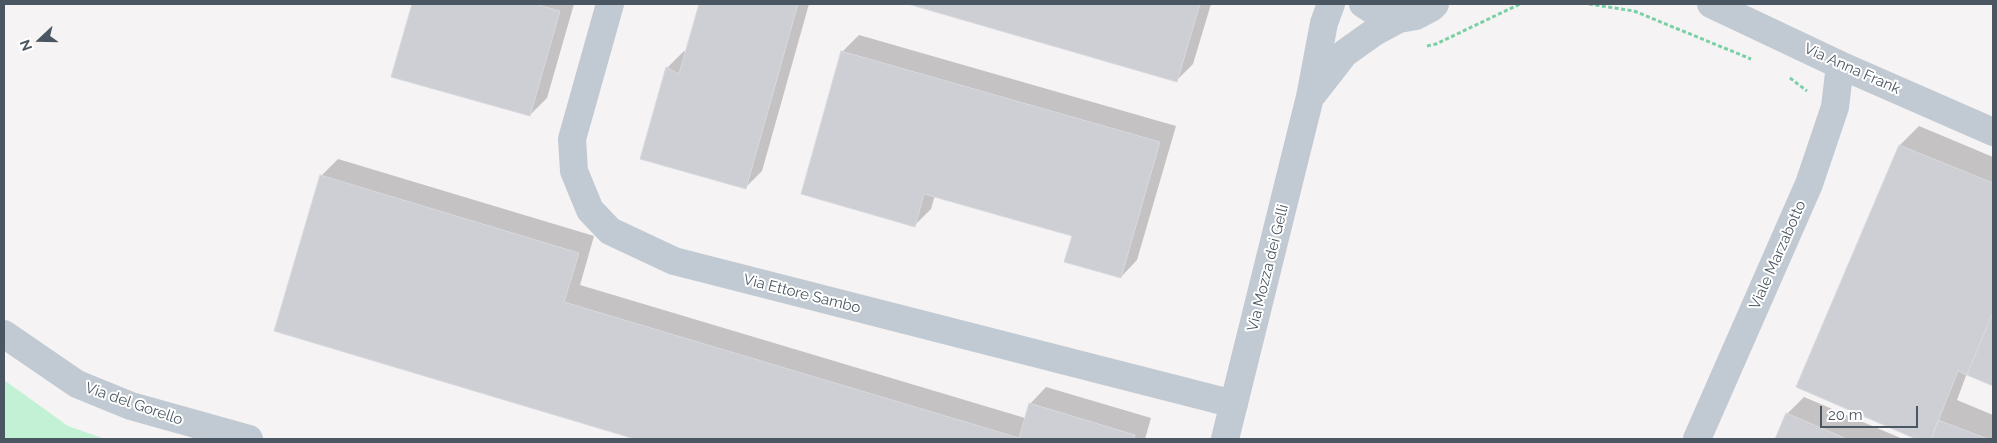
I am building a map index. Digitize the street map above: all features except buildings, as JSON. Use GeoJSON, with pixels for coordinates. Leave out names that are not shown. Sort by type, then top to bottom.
{"type":"FeatureCollection","features":[{"type":"Feature","properties":{"kind":"street","name":"Via Ettore Sambo"},"geometry":{"type":"LineString","coordinates":[[610,4],[572,139],[574,171],[590,210],[610,231],[674,261],[1234,404]]}},
{"type":"Feature","properties":{"kind":"street","name":"Via Mozza dei Gelli"},"geometry":{"type":"LineString","coordinates":[[1225,439],[1310,97],[1324,23],[1331,4]]}},
{"type":"Feature","properties":{"kind":"street"},"geometry":{"type":"LineString","coordinates":[[1363,4],[1382,16],[1399,19]]}},
{"type":"Feature","properties":{"kind":"street","name":"Via Mozza dei Gelli"},"geometry":{"type":"LineString","coordinates":[[1310,97],[1345,53],[1399,19],[1416,16],[1435,4]]}},
{"type":"Feature","properties":{"kind":"street","name":"Via Anna Frank"},"geometry":{"type":"LineString","coordinates":[[1711,4],[1840,65],[1993,132]]}},
{"type":"Feature","properties":{"kind":"street","name":"Viale Marzabotto"},"geometry":{"type":"LineString","coordinates":[[1698,439],[1809,184],[1835,107],[1840,65]]}},
{"type":"Feature","properties":{"kind":"street","name":"Via del Gorello"},"geometry":{"type":"LineString","coordinates":[[4,334],[77,384],[131,406],[249,439]]}},
{"type":"Feature","properties":{"kind":"path"},"geometry":{"type":"LineString","coordinates":[[1419,48],[1436,44],[1520,4]]}},
{"type":"Feature","properties":{"kind":"path"},"geometry":{"type":"LineString","coordinates":[[1589,4],[1634,11],[1753,60]]}},
{"type":"Feature","properties":{"kind":"path"},"geometry":{"type":"LineString","coordinates":[[1785,74],[1812,95]]}},
{"type":"Feature","properties":{"kind":"green space"},"geometry":{"type":"Polygon","coordinates":[[[4,380],[68,426],[105,439],[4,439],[4,380]]]}}]}
